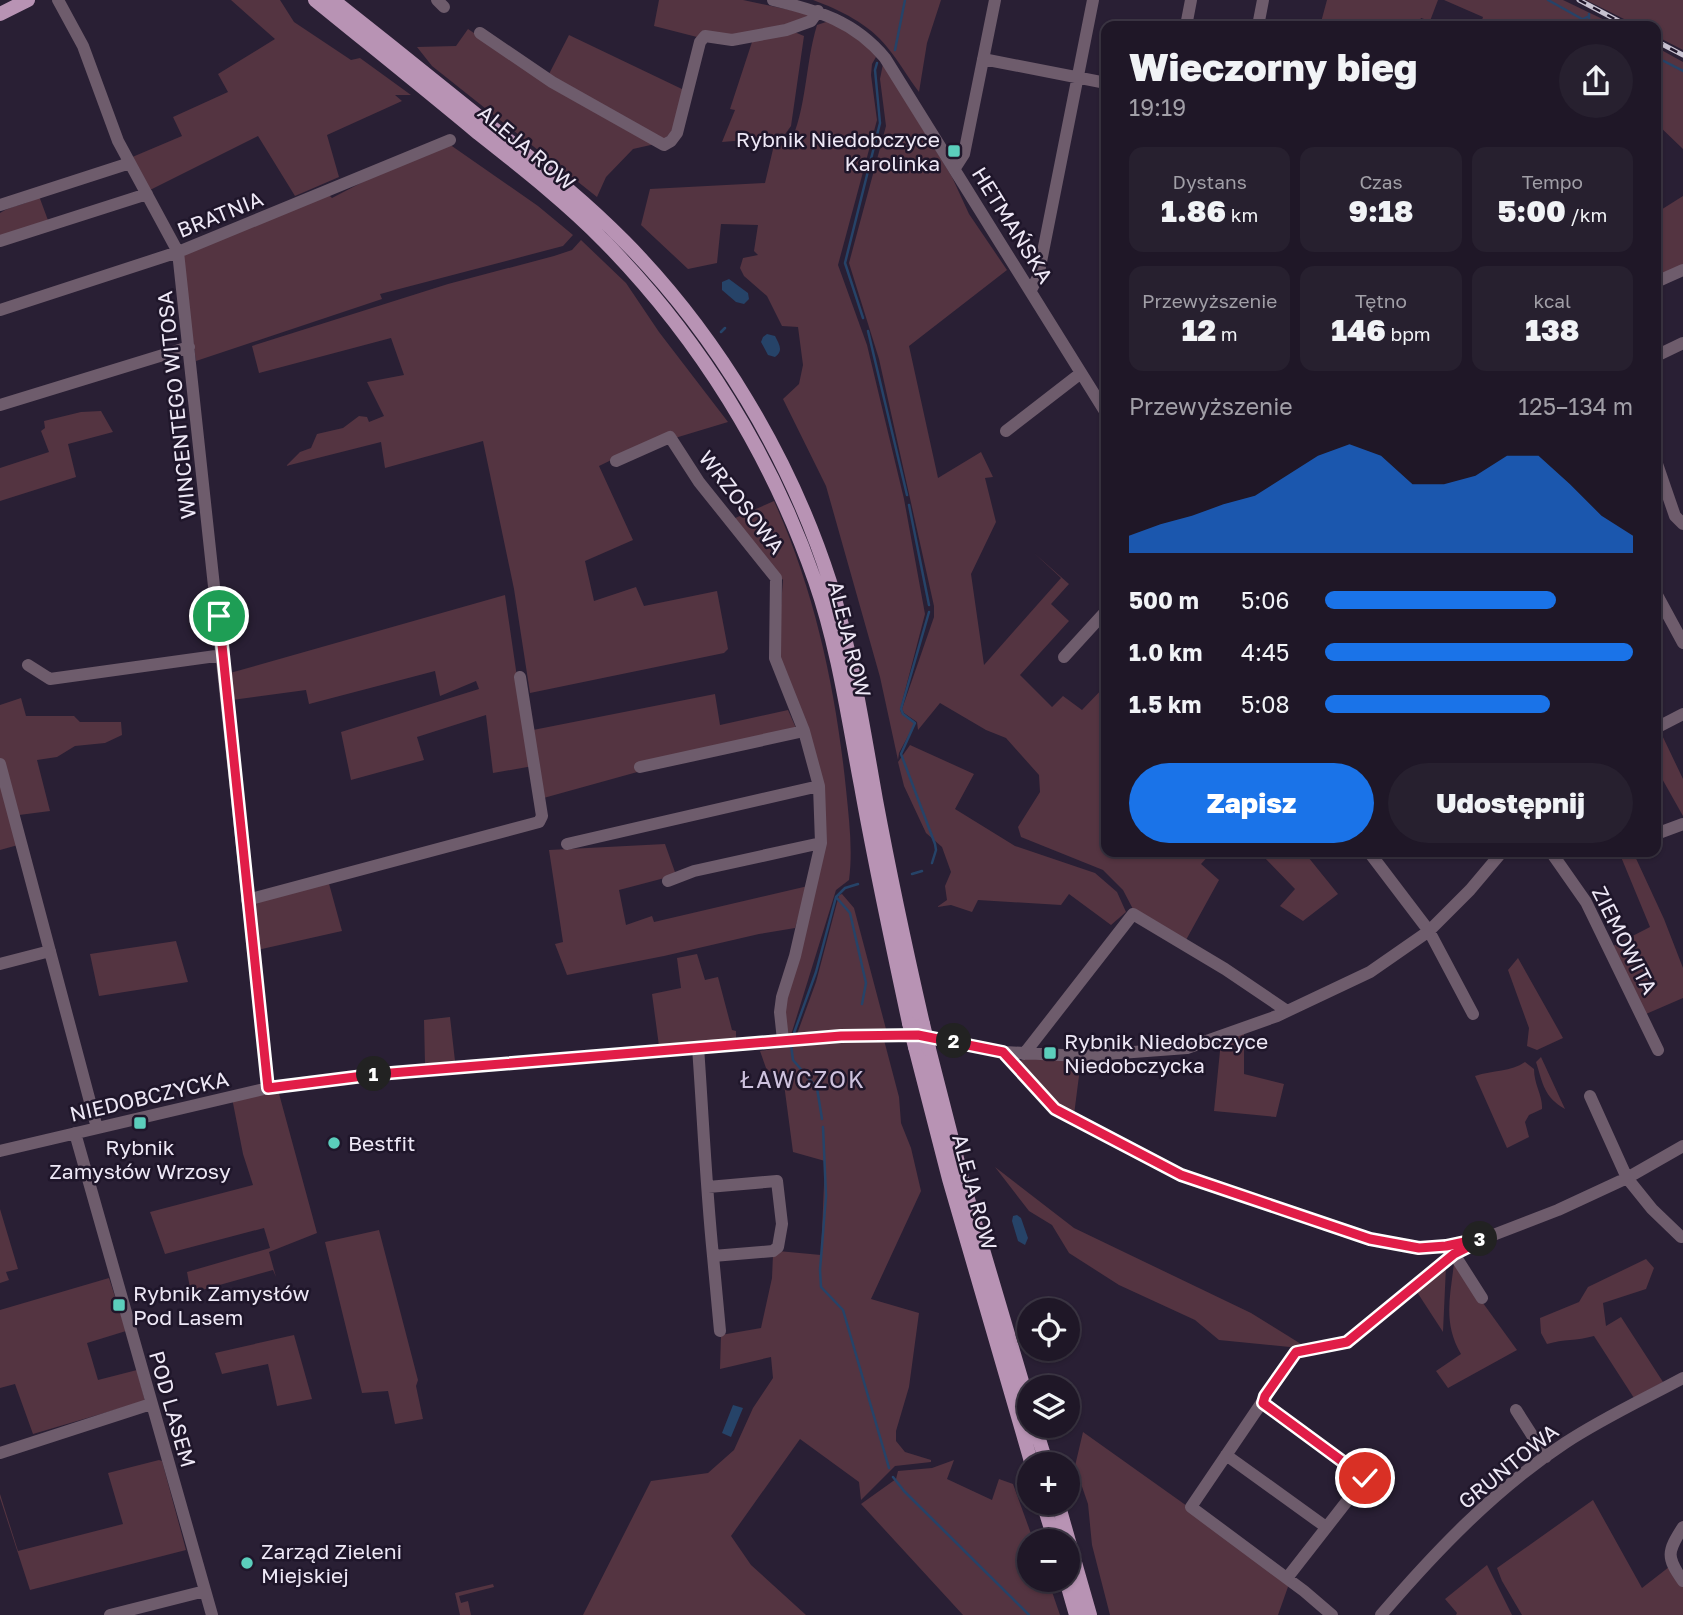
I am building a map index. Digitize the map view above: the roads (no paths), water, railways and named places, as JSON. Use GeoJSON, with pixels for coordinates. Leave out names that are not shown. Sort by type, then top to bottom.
{"type":"FeatureCollection","features":[{"type":"Feature","properties":{"kind":"main road"},"geometry":{"type":"LineString","coordinates":[[0,14],[28,0]]}},
{"type":"Feature","properties":{"kind":"main road","name":"ALEJA ROW"},"geometry":{"type":"LineString","coordinates":[[315,0],[513,161],[604,241],[676,323],[727,395],[761,455],[789,515],[816,584],[842,687],[879,885],[916,1023],[957,1205],[1028,1452]]}},
{"type":"Feature","properties":{"kind":"main road","name":"ALEJA ROW"},"geometry":{"type":"LineString","coordinates":[[333,0],[546,171],[623,240],[710,344],[749,406],[804,516],[829,580],[843,628],[901,926],[916,1023]]}},
{"type":"Feature","properties":{"kind":"main road","name":"ALEJA ROW"},"geometry":{"type":"LineString","coordinates":[[922,1048],[1020,1375]]}},
{"type":"Feature","properties":{"kind":"main road"},"geometry":{"type":"LineString","coordinates":[[1061,1515],[1090,1615]]}},
{"type":"Feature","properties":{"kind":"main road"},"geometry":{"type":"LineString","coordinates":[[1069,1592],[1076,1615]]}},
{"type":"Feature","properties":{"kind":"street","name":"WINCENTEGO WITOSA"},"geometry":{"type":"LineString","coordinates":[[58,0],[83,46],[110,121],[178,252],[268,1088]]}},
{"type":"Feature","properties":{"kind":"street","name":"HETMAŃSKA"},"geometry":{"type":"LineString","coordinates":[[773,0],[818,11],[841,21],[877,48],[899,78],[1101,405]]}},
{"type":"Feature","properties":{"kind":"street"},"geometry":{"type":"LineString","coordinates":[[955,169],[964,154],[995,0]]}},
{"type":"Feature","properties":{"kind":"street"},"geometry":{"type":"LineString","coordinates":[[1031,290],[1038,277],[1093,0]]}},
{"type":"Feature","properties":{"kind":"street"},"geometry":{"type":"LineString","coordinates":[[1187,21],[1191,0]]}},
{"type":"Feature","properties":{"kind":"street"},"geometry":{"type":"LineString","coordinates":[[1259,21],[1263,0]]}},
{"type":"Feature","properties":{"kind":"street"},"geometry":{"type":"LineString","coordinates":[[480,33],[552,82],[664,145],[677,134],[700,42],[705,36],[732,40],[786,30],[811,21],[818,11]]}},
{"type":"Feature","properties":{"kind":"street"},"geometry":{"type":"LineString","coordinates":[[983,59],[1101,82]]}},
{"type":"Feature","properties":{"kind":"street","name":"BRATNIA"},"geometry":{"type":"LineString","coordinates":[[0,310],[178,252],[450,140]]}},
{"type":"Feature","properties":{"kind":"street"},"geometry":{"type":"LineString","coordinates":[[0,205],[130,163]]}},
{"type":"Feature","properties":{"kind":"street"},"geometry":{"type":"LineString","coordinates":[[0,242],[147,194]]}},
{"type":"Feature","properties":{"kind":"street"},"geometry":{"type":"LineString","coordinates":[[1661,280],[1683,270]]}},
{"type":"Feature","properties":{"kind":"street"},"geometry":{"type":"LineString","coordinates":[[1661,354],[1683,343]]}},
{"type":"Feature","properties":{"kind":"street"},"geometry":{"type":"LineString","coordinates":[[0,405],[189,347]]}},
{"type":"Feature","properties":{"kind":"street"},"geometry":{"type":"LineString","coordinates":[[1006,431],[1081,373]]}},
{"type":"Feature","properties":{"kind":"street","name":"WRZOSOWA"},"geometry":{"type":"LineString","coordinates":[[616,461],[670,437],[699,482],[773,573],[778,589],[775,658],[804,732],[819,786],[821,844],[781,1006],[783,1040]]}},
{"type":"Feature","properties":{"kind":"street"},"geometry":{"type":"LineString","coordinates":[[1661,475],[1675,516],[1683,524]]}},
{"type":"Feature","properties":{"kind":"street"},"geometry":{"type":"LineString","coordinates":[[1661,602],[1683,643]]}},
{"type":"Feature","properties":{"kind":"street"},"geometry":{"type":"LineString","coordinates":[[1064,657],[1101,616]]}},
{"type":"Feature","properties":{"kind":"street"},"geometry":{"type":"LineString","coordinates":[[28,665],[50,679],[223,655]]}},
{"type":"Feature","properties":{"kind":"street"},"geometry":{"type":"LineString","coordinates":[[247,900],[539,822],[542,816],[520,677]]}},
{"type":"Feature","properties":{"kind":"street"},"geometry":{"type":"LineString","coordinates":[[1661,725],[1683,714]]}},
{"type":"Feature","properties":{"kind":"street"},"geometry":{"type":"LineString","coordinates":[[640,767],[804,732]]}},
{"type":"Feature","properties":{"kind":"street"},"geometry":{"type":"LineString","coordinates":[[0,764],[97,1128]]}},
{"type":"Feature","properties":{"kind":"street"},"geometry":{"type":"LineString","coordinates":[[567,844],[819,786]]}},
{"type":"Feature","properties":{"kind":"street"},"geometry":{"type":"LineString","coordinates":[[1661,832],[1683,824]]}},
{"type":"Feature","properties":{"kind":"street"},"geometry":{"type":"LineString","coordinates":[[668,881],[694,871],[821,844]]}},
{"type":"Feature","properties":{"kind":"street"},"geometry":{"type":"LineString","coordinates":[[1373,857],[1429,931],[1473,1014]]}},
{"type":"Feature","properties":{"kind":"street","name":"NIEDOBCZYCKA"},"geometry":{"type":"LineString","coordinates":[[0,1151],[268,1088],[379,1074],[841,1036],[918,1035],[1003,1052],[1080,1056],[1187,1048],[1287,1011],[1370,972],[1429,931],[1470,890],[1498,857]]}},
{"type":"Feature","properties":{"kind":"street","name":"ZIEMOWITA"},"geometry":{"type":"LineString","coordinates":[[1554,857],[1586,902],[1658,1050]]}},
{"type":"Feature","properties":{"kind":"street"},"geometry":{"type":"LineString","coordinates":[[1024,1054],[1133,914],[1225,969],[1287,1011]]}},
{"type":"Feature","properties":{"kind":"street"},"geometry":{"type":"LineString","coordinates":[[0,964],[50,951]]}},
{"type":"Feature","properties":{"kind":"street"},"geometry":{"type":"LineString","coordinates":[[698,1047],[720,1331]]}},
{"type":"Feature","properties":{"kind":"street"},"geometry":{"type":"LineString","coordinates":[[1003,1052],[1055,1109],[1181,1175],[1370,1239],[1419,1248],[1446,1246],[1488,1237]]}},
{"type":"Feature","properties":{"kind":"street"},"geometry":{"type":"LineString","coordinates":[[1590,1096],[1627,1178],[1652,1209],[1681,1237]]}},
{"type":"Feature","properties":{"kind":"street","name":"POD LASEM"},"geometry":{"type":"LineString","coordinates":[[75,1133],[212,1615]]}},
{"type":"Feature","properties":{"kind":"street"},"geometry":{"type":"LineString","coordinates":[[1332,1615],[1191,1507],[1263,1403],[1271,1385],[1296,1352],[1347,1342],[1454,1254],[1627,1178],[1683,1146]]}},
{"type":"Feature","properties":{"kind":"street"},"geometry":{"type":"LineString","coordinates":[[708,1187],[777,1181],[781,1219],[780,1240],[776,1250],[713,1256]]}},
{"type":"Feature","properties":{"kind":"street"},"geometry":{"type":"LineString","coordinates":[[1454,1254],[1482,1298]]}},
{"type":"Feature","properties":{"kind":"street","name":"GRUNTOWA"},"geometry":{"type":"LineString","coordinates":[[1381,1615],[1469,1521],[1546,1457],[1599,1423],[1683,1378]]}},
{"type":"Feature","properties":{"kind":"street"},"geometry":{"type":"LineString","coordinates":[[1263,1403],[1365,1478],[1287,1578]]}},
{"type":"Feature","properties":{"kind":"street"},"geometry":{"type":"LineString","coordinates":[[0,1453],[151,1404]]}},
{"type":"Feature","properties":{"kind":"street"},"geometry":{"type":"LineString","coordinates":[[1516,1410],[1546,1457]]}},
{"type":"Feature","properties":{"kind":"street"},"geometry":{"type":"LineString","coordinates":[[1226,1455],[1326,1527]]}},
{"type":"Feature","properties":{"kind":"street"},"geometry":{"type":"LineString","coordinates":[[1683,1527],[1669,1557],[1670,1563],[1683,1581]]}},
{"type":"Feature","properties":{"kind":"street"},"geometry":{"type":"LineString","coordinates":[[110,1615],[205,1591]]}},
{"type":"Feature","properties":{"kind":"water"},"geometry":{"type":"Polygon","coordinates":[[[729,279],[748,293],[749,299],[744,304],[736,302],[722,290],[722,282],[729,279]]]}},
{"type":"Feature","properties":{"kind":"water"},"geometry":{"type":"Polygon","coordinates":[[[767,334],[775,336],[779,345],[780,350],[775,357],[768,355],[761,342],[767,334]]]}},
{"type":"Feature","properties":{"kind":"water"},"geometry":{"type":"Polygon","coordinates":[[[1013,1216],[1021,1218],[1028,1238],[1025,1245],[1018,1241],[1012,1221],[1013,1216]]]}},
{"type":"Feature","properties":{"kind":"water"},"geometry":{"type":"Polygon","coordinates":[[[733,1405],[743,1408],[731,1437],[722,1433],[733,1405]]]}},
{"type":"Feature","properties":{"kind":"waterway"},"geometry":{"type":"LineString","coordinates":[[895,50],[905,0]]}},
{"type":"Feature","properties":{"kind":"waterway"},"geometry":{"type":"LineString","coordinates":[[1548,0],[1582,19]]}},
{"type":"Feature","properties":{"kind":"waterway"},"geometry":{"type":"LineString","coordinates":[[1589,14],[1589,21]]}},
{"type":"Feature","properties":{"kind":"waterway"},"geometry":{"type":"LineString","coordinates":[[1579,21],[1587,17]]}},
{"type":"Feature","properties":{"kind":"waterway"},"geometry":{"type":"LineString","coordinates":[[1661,60],[1683,71]]}},
{"type":"Feature","properties":{"kind":"waterway"},"geometry":{"type":"LineString","coordinates":[[863,318],[845,263],[880,123],[875,70],[877,63]]}},
{"type":"Feature","properties":{"kind":"waterway"},"geometry":{"type":"LineString","coordinates":[[721,332],[725,328]]}},
{"type":"Feature","properties":{"kind":"waterway"},"geometry":{"type":"LineString","coordinates":[[868,331],[907,495]]}},
{"type":"Feature","properties":{"kind":"waterway"},"geometry":{"type":"LineString","coordinates":[[909,505],[929,605]]}},
{"type":"Feature","properties":{"kind":"waterway"},"geometry":{"type":"LineString","coordinates":[[929,612],[901,709],[903,714],[915,723],[901,754],[935,844],[932,863]]}},
{"type":"Feature","properties":{"kind":"waterway"},"geometry":{"type":"LineString","coordinates":[[912,874],[922,871]]}},
{"type":"Feature","properties":{"kind":"waterway"},"geometry":{"type":"LineString","coordinates":[[794,1033],[816,972],[836,897],[845,888],[858,884]]}},
{"type":"Feature","properties":{"kind":"waterway"},"geometry":{"type":"LineString","coordinates":[[836,897],[850,913],[866,983],[862,1004]]}},
{"type":"Feature","properties":{"kind":"waterway"},"geometry":{"type":"LineString","coordinates":[[791,1045],[793,1060],[817,1088],[822,1119]]}},
{"type":"Feature","properties":{"kind":"waterway"},"geometry":{"type":"LineString","coordinates":[[823,1127],[826,1196],[821,1287],[843,1310],[889,1468]]}},
{"type":"Feature","properties":{"kind":"waterway"},"geometry":{"type":"LineString","coordinates":[[893,1477],[1029,1615]]}},
{"type":"Feature","properties":{"kind":"railway"},"geometry":{"type":"LineString","coordinates":[[1579,0],[1619,21]]}},
{"type":"Feature","properties":{"kind":"railway"},"geometry":{"type":"LineString","coordinates":[[1661,44],[1683,55]]}},
{"type":"Feature","properties":{"kind":"place","name":"Rybnik Niedobczyce Karolinka"},"geometry":{"type":"Point","coordinates":[954,151]}},
{"type":"Feature","properties":{"kind":"place","name":"Rybnik Niedobczyce Niedobczycka"},"geometry":{"type":"Point","coordinates":[1050,1053]}},
{"type":"Feature","properties":{"kind":"place","name":"Rybnik Zamysłów Wrzosy"},"geometry":{"type":"Point","coordinates":[140,1123]}},
{"type":"Feature","properties":{"kind":"place","name":"Bestfit"},"geometry":{"type":"Point","coordinates":[334,1143]}},
{"type":"Feature","properties":{"kind":"place","name":"Rybnik Zamysłów Pod Lasem"},"geometry":{"type":"Point","coordinates":[119,1305]}},
{"type":"Feature","properties":{"kind":"place","name":"Zarząd Zieleni Miejskiej"},"geometry":{"type":"Point","coordinates":[247,1563]}},
{"type":"Feature","properties":{"kind":"district","name":"ŁAWCZOK"},"geometry":{"type":"Point","coordinates":[803,1079]}}]}
